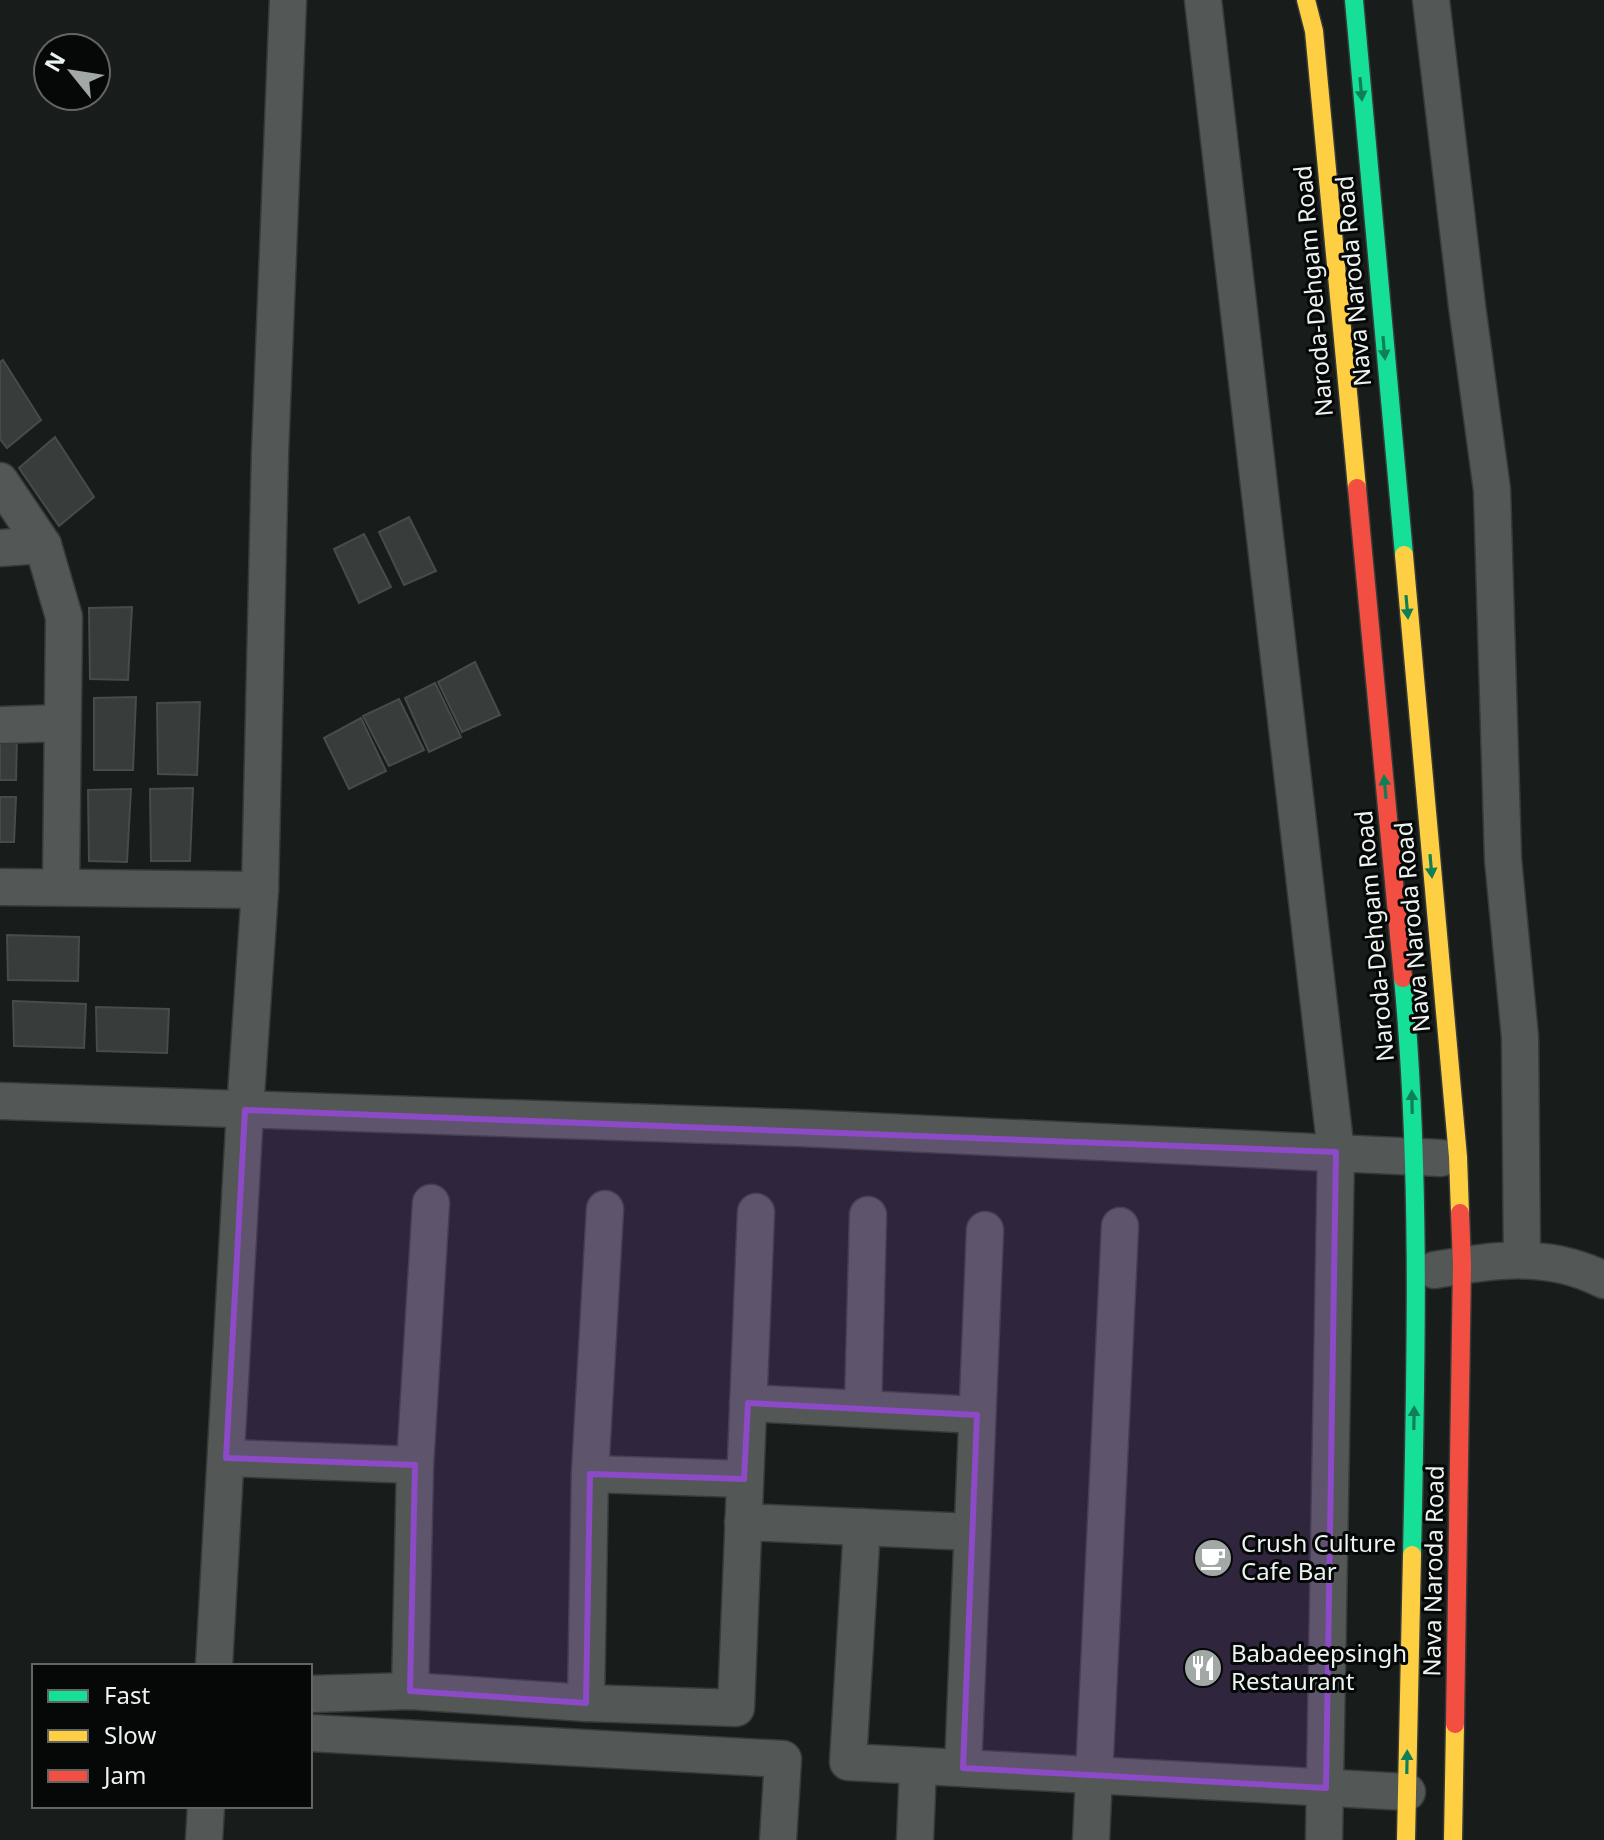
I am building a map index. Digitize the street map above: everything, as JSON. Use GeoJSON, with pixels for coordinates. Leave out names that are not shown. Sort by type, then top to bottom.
{"type":"FeatureCollection","features":[{"type":"Feature","properties":{"kind":"main road","name":"Naroda-Dehgam Road"},"geometry":{"type":"LineString","coordinates":[[1306,0],[1314,31],[1411,1062],[1416,1273],[1406,1840]]}},
{"type":"Feature","properties":{"kind":"main road","name":"Nava Naroda Road"},"geometry":{"type":"LineString","coordinates":[[1354,6],[1458,1157],[1462,1265],[1453,1840]]}},
{"type":"Feature","properties":{"kind":"street"},"geometry":{"type":"LineString","coordinates":[[214,1664],[260,890],[270,453],[288,0]]}},
{"type":"Feature","properties":{"kind":"street"},"geometry":{"type":"LineString","coordinates":[[1203,0],[1336,1152],[1324,1840]]}},
{"type":"Feature","properties":{"kind":"street"},"geometry":{"type":"LineString","coordinates":[[1431,0],[1492,490],[1503,859],[1520,1037],[1522,1259]]}},
{"type":"Feature","properties":{"kind":"street"},"geometry":{"type":"LineString","coordinates":[[0,481],[43,545],[64,617],[61,886]]}},
{"type":"Feature","properties":{"kind":"street"},"geometry":{"type":"LineString","coordinates":[[0,548],[43,545]]}},
{"type":"Feature","properties":{"kind":"street"},"geometry":{"type":"LineString","coordinates":[[0,725],[62,723]]}},
{"type":"Feature","properties":{"kind":"street"},"geometry":{"type":"LineString","coordinates":[[0,887],[260,890]]}},
{"type":"Feature","properties":{"kind":"street"},"geometry":{"type":"LineString","coordinates":[[0,1101],[801,1128],[1413,1158],[1458,1157]]}},
{"type":"Feature","properties":{"kind":"street"},"geometry":{"type":"LineString","coordinates":[[410,1691],[415,1465],[431,1203]]}},
{"type":"Feature","properties":{"kind":"street"},"geometry":{"type":"LineString","coordinates":[[586,1703],[590,1474],[605,1209]]}},
{"type":"Feature","properties":{"kind":"street"},"geometry":{"type":"LineString","coordinates":[[312,1694],[410,1691],[586,1703],[736,1708],[756,1212]]}},
{"type":"Feature","properties":{"kind":"street"},"geometry":{"type":"LineString","coordinates":[[863,1409],[868,1215]]}},
{"type":"Feature","properties":{"kind":"street"},"geometry":{"type":"LineString","coordinates":[[1091,1840],[1120,1226]]}},
{"type":"Feature","properties":{"kind":"street"},"geometry":{"type":"LineString","coordinates":[[963,1768],[985,1230]]}},
{"type":"Feature","properties":{"kind":"street"},"geometry":{"type":"LineString","coordinates":[[1416,1273],[1522,1259],[1552,1261],[1584,1270],[1604,1280]]}},
{"type":"Feature","properties":{"kind":"street"},"geometry":{"type":"LineString","coordinates":[[748,1403],[977,1415]]}},
{"type":"Feature","properties":{"kind":"street"},"geometry":{"type":"LineString","coordinates":[[226,1458],[415,1465]]}},
{"type":"Feature","properties":{"kind":"street"},"geometry":{"type":"LineString","coordinates":[[590,1474],[744,1479]]}},
{"type":"Feature","properties":{"kind":"street"},"geometry":{"type":"LineString","coordinates":[[743,1522],[972,1532]]}},
{"type":"Feature","properties":{"kind":"street"},"geometry":{"type":"LineString","coordinates":[[862,1527],[848,1762],[1407,1792]]}},
{"type":"Feature","properties":{"kind":"street"},"geometry":{"type":"LineString","coordinates":[[312,1733],[783,1759],[778,1840]]}},
{"type":"Feature","properties":{"kind":"street"},"geometry":{"type":"LineString","coordinates":[[915,1840],[918,1766]]}},
{"type":"Feature","properties":{"kind":"street"},"geometry":{"type":"LineString","coordinates":[[204,1840],[206,1808]]}},
{"type":"Feature","properties":{"kind":"highlighted area"},"geometry":{"type":"Polygon","coordinates":[[[245,1110],[1336,1152],[1326,1788],[963,1768],[977,1415],[748,1403],[744,1479],[590,1474],[586,1703],[410,1691],[415,1465],[226,1458],[245,1110]]]}},
{"type":"Feature","properties":{"kind":"building"},"geometry":{"type":"Polygon","coordinates":[[[3,360],[41,420],[7,448],[0,439],[0,362],[3,360]]]}},
{"type":"Feature","properties":{"kind":"building"},"geometry":{"type":"Polygon","coordinates":[[[55,437],[94,497],[59,526],[19,468],[55,437]]]}},
{"type":"Feature","properties":{"kind":"building"},"geometry":{"type":"Polygon","coordinates":[[[409,517],[436,571],[404,585],[379,532],[409,517]]]}},
{"type":"Feature","properties":{"kind":"building"},"geometry":{"type":"Polygon","coordinates":[[[364,534],[391,587],[359,603],[334,549],[364,534]]]}},
{"type":"Feature","properties":{"kind":"building"},"geometry":{"type":"Polygon","coordinates":[[[132,607],[128,680],[90,679],[89,608],[132,607]]]}},
{"type":"Feature","properties":{"kind":"building"},"geometry":{"type":"Polygon","coordinates":[[[475,662],[500,715],[462,732],[438,682],[475,662]]]}},
{"type":"Feature","properties":{"kind":"building"},"geometry":{"type":"Polygon","coordinates":[[[435,683],[461,737],[429,752],[405,698],[435,683]]]}},
{"type":"Feature","properties":{"kind":"building"},"geometry":{"type":"Polygon","coordinates":[[[136,697],[133,770],[94,770],[94,698],[136,697]]]}},
{"type":"Feature","properties":{"kind":"building"},"geometry":{"type":"Polygon","coordinates":[[[399,699],[424,750],[389,766],[363,716],[399,699]]]}},
{"type":"Feature","properties":{"kind":"building"},"geometry":{"type":"Polygon","coordinates":[[[200,702],[197,775],[158,774],[157,703],[200,702]]]}},
{"type":"Feature","properties":{"kind":"building"},"geometry":{"type":"Polygon","coordinates":[[[361,718],[386,771],[349,789],[324,738],[361,718]]]}},
{"type":"Feature","properties":{"kind":"building"},"geometry":{"type":"Polygon","coordinates":[[[0,736],[17,736],[16,780],[0,780],[0,736]]]}},
{"type":"Feature","properties":{"kind":"building"},"geometry":{"type":"Polygon","coordinates":[[[193,788],[190,861],[151,861],[150,789],[193,788]]]}},
{"type":"Feature","properties":{"kind":"building"},"geometry":{"type":"Polygon","coordinates":[[[131,789],[127,862],[89,861],[88,790],[131,789]]]}},
{"type":"Feature","properties":{"kind":"building"},"geometry":{"type":"Polygon","coordinates":[[[0,797],[16,797],[14,842],[0,842],[0,797]]]}},
{"type":"Feature","properties":{"kind":"building"},"geometry":{"type":"Polygon","coordinates":[[[7,935],[79,937],[78,981],[8,980],[7,935]]]}},
{"type":"Feature","properties":{"kind":"building"},"geometry":{"type":"Polygon","coordinates":[[[13,1001],[86,1004],[84,1048],[14,1046],[13,1001]]]}},
{"type":"Feature","properties":{"kind":"building"},"geometry":{"type":"Polygon","coordinates":[[[96,1007],[169,1009],[167,1053],[97,1051],[96,1007]]]}},
{"type":"Feature","properties":{"kind":"traffic: fast"},"geometry":{"type":"LineString","coordinates":[[1354,0],[1404,555]]}},
{"type":"Feature","properties":{"kind":"traffic: fast"},"geometry":{"type":"LineString","coordinates":[[1403,978],[1415,1194],[1412,1555]]}},
{"type":"Feature","properties":{"kind":"traffic: slow"},"geometry":{"type":"LineString","coordinates":[[1306,0],[1314,31],[1357,488]]}},
{"type":"Feature","properties":{"kind":"traffic: slow"},"geometry":{"type":"LineString","coordinates":[[1404,555],[1458,1157],[1460,1213]]}},
{"type":"Feature","properties":{"kind":"traffic: slow"},"geometry":{"type":"LineString","coordinates":[[1406,1840],[1412,1555]]}},
{"type":"Feature","properties":{"kind":"traffic: slow"},"geometry":{"type":"LineString","coordinates":[[1453,1840],[1455,1724]]}},
{"type":"Feature","properties":{"kind":"traffic: jam"},"geometry":{"type":"LineString","coordinates":[[1357,488],[1403,978]]}},
{"type":"Feature","properties":{"kind":"traffic: jam"},"geometry":{"type":"LineString","coordinates":[[1455,1724],[1462,1265],[1460,1213]]}},
{"type":"Feature","properties":{"kind":"place","name":"Crush Culture Cafe Bar"},"geometry":{"type":"Point","coordinates":[1213,1558]}},
{"type":"Feature","properties":{"kind":"place","name":"Babadeepsingh Restaurant"},"geometry":{"type":"Point","coordinates":[1203,1668]}}]}
